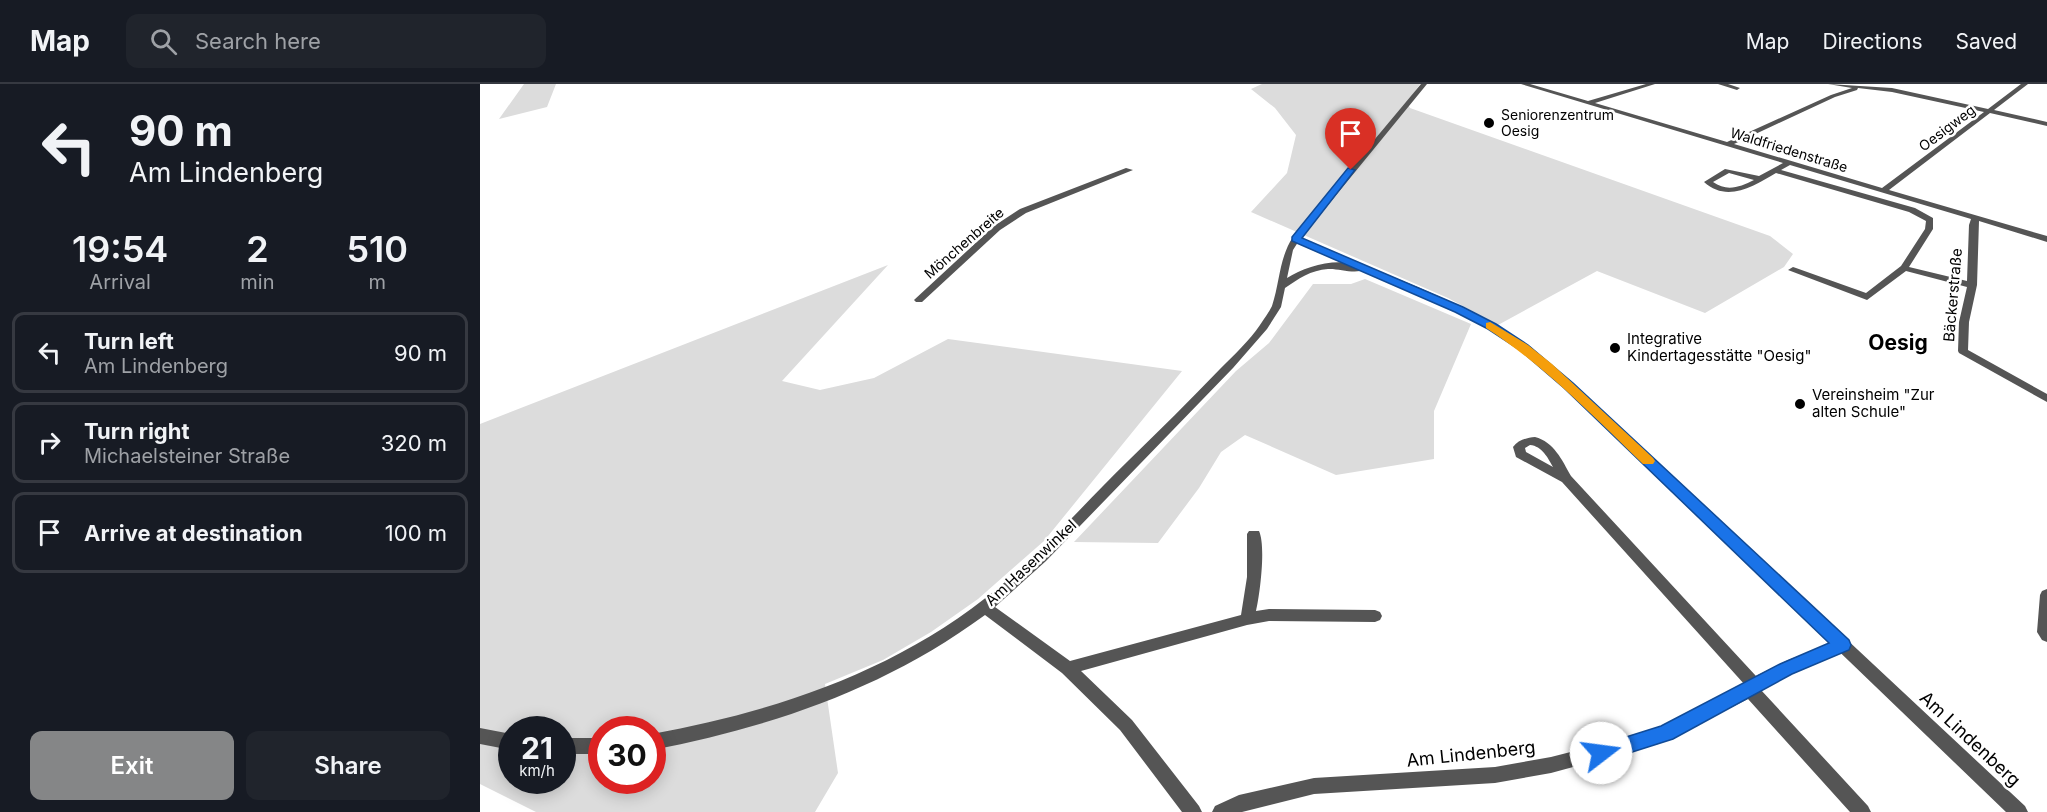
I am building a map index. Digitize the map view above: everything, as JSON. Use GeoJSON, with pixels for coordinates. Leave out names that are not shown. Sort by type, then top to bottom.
{"type":"FeatureCollection","features":[{"type":"Feature","properties":{"kind":"street","name":"Am Hasenwinkel"},"geometry":{"type":"LineString","coordinates":[[666,739],[764,716],[841,689],[903,658],[985,607],[1045,552],[1244,350],[1269,317],[1282,286],[1289,250],[1296,239],[1424,84]]}},
{"type":"Feature","properties":{"kind":"street","name":"Waldfriedenstraße"},"geometry":{"type":"LineString","coordinates":[[1524,84],[2047,239]]}},
{"type":"Feature","properties":{"kind":"street"},"geometry":{"type":"LineString","coordinates":[[1588,103],[1652,84]]}},
{"type":"Feature","properties":{"kind":"street"},"geometry":{"type":"LineString","coordinates":[[1721,84],[1737,88]]}},
{"type":"Feature","properties":{"kind":"street"},"geometry":{"type":"LineString","coordinates":[[1832,84],[1892,90],[2047,124]]}},
{"type":"Feature","properties":{"kind":"street","name":"Oesigweg"},"geometry":{"type":"LineString","coordinates":[[1884,190],[2025,84]]}},
{"type":"Feature","properties":{"kind":"street"},"geometry":{"type":"LineString","coordinates":[[1728,144],[1833,96],[1859,88]]}},
{"type":"Feature","properties":{"kind":"street"},"geometry":{"type":"LineString","coordinates":[[1761,178],[1728,171],[1708,182],[1724,190],[1736,191],[1775,171],[1790,162]]}},
{"type":"Feature","properties":{"kind":"street","name":"Mönchenbreite"},"geometry":{"type":"LineString","coordinates":[[919,300],[997,228],[1023,211],[1129,170]]}},
{"type":"Feature","properties":{"kind":"street"},"geometry":{"type":"LineString","coordinates":[[1775,171],[1923,215],[1930,220],[1929,229],[1904,268],[1867,297],[1793,270]]}},
{"type":"Feature","properties":{"kind":"street","name":"Bäckerstraße"},"geometry":{"type":"LineString","coordinates":[[1976,218],[1973,225],[1972,285],[1964,322],[1963,351],[2047,399]]}},
{"type":"Feature","properties":{"kind":"street","name":"Am Lindenberg"},"geometry":{"type":"LineString","coordinates":[[1296,239],[1459,310],[1524,347],[1577,393],[2019,812]]}},
{"type":"Feature","properties":{"kind":"street"},"geometry":{"type":"LineString","coordinates":[[1282,286],[1309,268],[1332,265],[1360,268]]}},
{"type":"Feature","properties":{"kind":"street"},"geometry":{"type":"LineString","coordinates":[[1904,268],[1972,285]]}},
{"type":"Feature","properties":{"kind":"street"},"geometry":{"type":"LineString","coordinates":[[1566,479],[1862,812]]}},
{"type":"Feature","properties":{"kind":"street"},"geometry":{"type":"LineString","coordinates":[[1247,619],[1253,598],[1254,534]]}},
{"type":"Feature","properties":{"kind":"street"},"geometry":{"type":"LineString","coordinates":[[2047,595],[2045,632],[2047,636]]}},
{"type":"Feature","properties":{"kind":"street"},"geometry":{"type":"LineString","coordinates":[[985,607],[1068,668],[1126,725],[1193,812]]}},
{"type":"Feature","properties":{"kind":"street"},"geometry":{"type":"LineString","coordinates":[[1068,668],[1269,615],[1375,616]]}},
{"type":"Feature","properties":{"kind":"street","name":"Am Lindenberg"},"geometry":{"type":"LineString","coordinates":[[1221,812],[1239,804],[1314,786],[1495,775],[1568,761],[1652,739],[1811,657],[1843,645]]}},
{"type":"Feature","properties":{"kind":"street"},"geometry":{"type":"LineString","coordinates":[[480,736],[498,739]]}},
{"type":"Feature","properties":{"kind":"shaded area"},"geometry":{"type":"Polygon","coordinates":[[[524,84],[556,84],[547,107],[499,119],[524,84]]]}},
{"type":"Feature","properties":{"kind":"shaded area"},"geometry":{"type":"Polygon","coordinates":[[[1262,84],[1420,84],[1407,103],[1410,108],[1770,236],[1793,254],[1784,267],[1705,313],[1597,271],[1498,325],[1448,298],[1251,212],[1287,173],[1296,135],[1275,108],[1251,89],[1262,84]]]}},
{"type":"Feature","properties":{"kind":"shaded area"},"geometry":{"type":"Polygon","coordinates":[[[888,265],[782,381],[820,390],[874,378],[948,339],[1182,371],[1044,541],[978,599],[931,632],[883,660],[825,684],[838,773],[815,812],[536,812],[500,794],[576,794],[576,716],[498,716],[498,793],[480,784],[480,424],[888,265]]]}},
{"type":"Feature","properties":{"kind":"shaded area"},"geometry":{"type":"Polygon","coordinates":[[[1365,279],[1471,324],[1434,411],[1434,459],[1336,475],[1245,435],[1221,452],[1199,488],[1158,543],[1074,542],[1236,371],[1269,343],[1313,284],[1351,284],[1365,279]]]}},
{"type":"Feature","properties":{"kind":"slow traffic"},"geometry":{"type":"LineString","coordinates":[[1490,326],[1524,347],[1548,367],[1648,461]]}},
{"type":"Feature","properties":{"kind":"place","name":"Seniorenzentrum Oesig"},"geometry":{"type":"Point","coordinates":[1489,123]}},
{"type":"Feature","properties":{"kind":"place","name":"Integrative Kindertagesstätte \"Oesig\""},"geometry":{"type":"Point","coordinates":[1615,348]}},
{"type":"Feature","properties":{"kind":"place","name":"Vereinsheim \"Zur alten Schule\""},"geometry":{"type":"Point","coordinates":[1800,404]}},
{"type":"Feature","properties":{"kind":"district","name":"Oesig"},"geometry":{"type":"Point","coordinates":[1898,343]}},
{"type":"Feature","properties":{"kind":"route"},"geometry":{"type":"LineString","coordinates":[[1351,170],[1296,239],[1476,318],[1524,347],[1568,385],[1843,645],[1786,669],[1680,727],[1652,739],[1601,753]]}}]}
